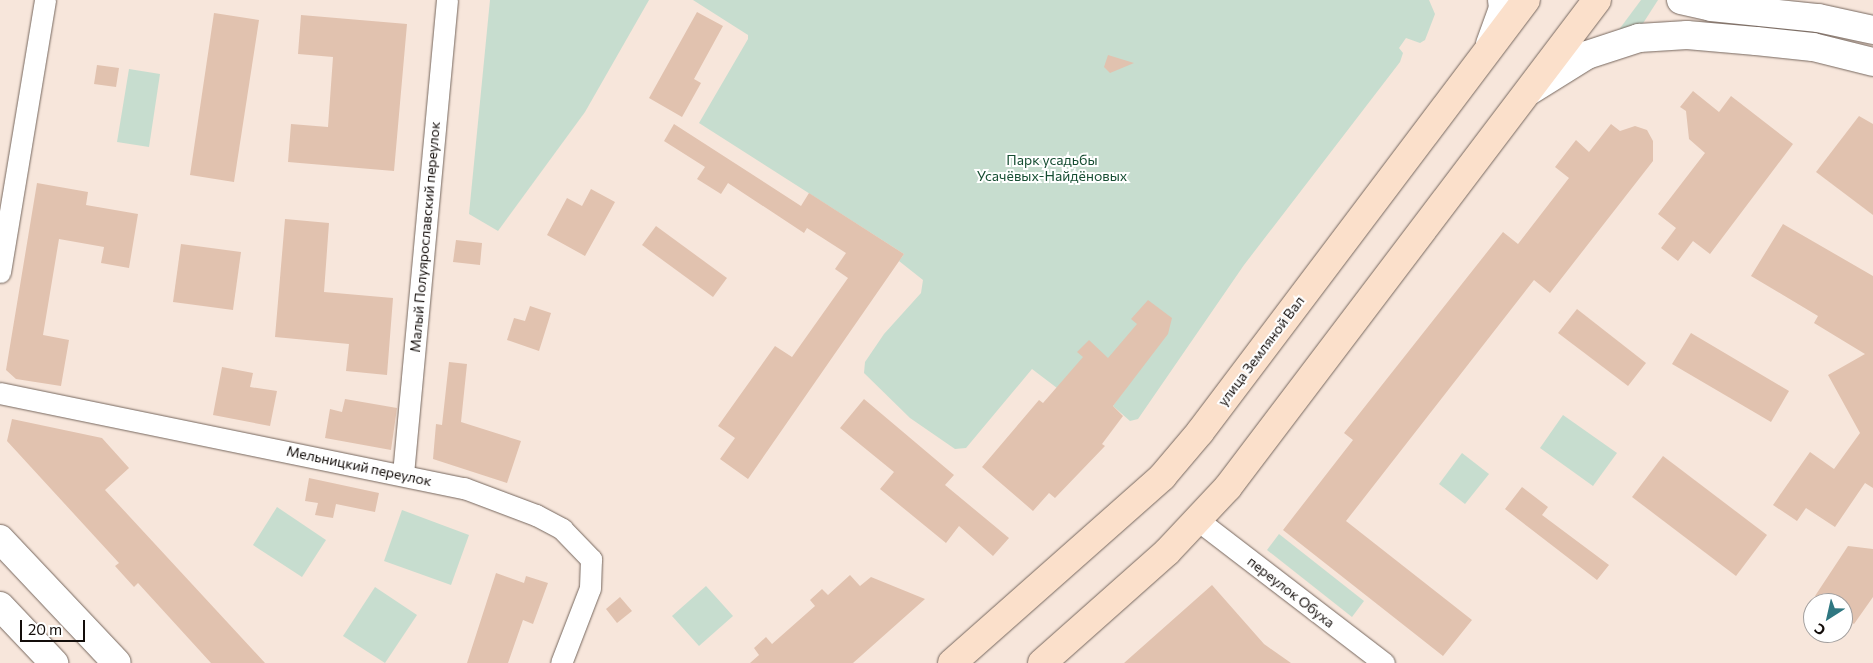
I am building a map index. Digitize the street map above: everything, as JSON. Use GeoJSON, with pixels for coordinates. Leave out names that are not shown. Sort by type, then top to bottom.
{"type":"FeatureCollection","features":[{"type":"Feature","properties":{"kind":"main road"},"geometry":{"type":"LineString","coordinates":[[1486,52],[1498,24],[1502,0]]}},
{"type":"Feature","properties":{"kind":"main road","name":"улица Земляной Вал"},"geometry":{"type":"LineString","coordinates":[[952,663],[1162,477],[1200,432],[1526,0]]}},
{"type":"Feature","properties":{"kind":"main road"},"geometry":{"type":"LineString","coordinates":[[1042,663],[1199,521],[1288,409],[1597,0]]}},
{"type":"Feature","properties":{"kind":"main road"},"geometry":{"type":"LineString","coordinates":[[1681,0],[1711,7],[1818,18],[1873,30]]}},
{"type":"Feature","properties":{"kind":"main road"},"geometry":{"type":"LineString","coordinates":[[1526,93],[1587,55],[1639,38],[1687,35],[1756,41],[1813,47],[1873,62]]}},
{"type":"Feature","properties":{"kind":"main road"},"geometry":{"type":"LineString","coordinates":[[0,539],[117,663]]}},
{"type":"Feature","properties":{"kind":"main road"},"geometry":{"type":"LineString","coordinates":[[0,606],[54,663]]}},
{"type":"Feature","properties":{"kind":"street"},"geometry":{"type":"LineString","coordinates":[[0,272],[45,0]]}},
{"type":"Feature","properties":{"kind":"street","name":"Малый Полуярославский переулок"},"geometry":{"type":"LineString","coordinates":[[403,474],[447,0]]}},
{"type":"Feature","properties":{"kind":"street","name":"Мельницкий переулок"},"geometry":{"type":"LineString","coordinates":[[0,393],[403,474],[504,501],[562,529],[582,546],[592,559],[590,588],[561,663]]}},
{"type":"Feature","properties":{"kind":"street","name":"переулок Обуха"},"geometry":{"type":"LineString","coordinates":[[1199,521],[1384,663]]}},
{"type":"Feature","properties":{"kind":"green space"},"geometry":{"type":"Polygon","coordinates":[[[490,0],[649,0],[585,112],[498,231],[469,214],[490,0]]]}},
{"type":"Feature","properties":{"kind":"green space","name":"Парк усадьбы Усачёвых-Найдёновых"},"geometry":{"type":"Polygon","coordinates":[[[693,0],[1429,0],[1435,14],[1425,40],[1420,43],[1406,38],[1399,48],[1403,53],[1400,62],[1244,265],[1138,419],[1130,421],[1113,406],[1125,389],[1057,388],[1032,369],[966,448],[955,449],[910,418],[864,373],[865,362],[884,334],[921,293],[923,280],[899,261],[904,254],[699,123],[748,39],[748,35],[693,0]]]}},
{"type":"Feature","properties":{"kind":"green space"},"geometry":{"type":"Polygon","coordinates":[[[1641,0],[1658,0],[1640,28],[1615,35],[1641,0]]]}},
{"type":"Feature","properties":{"kind":"green space"},"geometry":{"type":"Polygon","coordinates":[[[129,69],[160,74],[149,147],[117,142],[129,69]]]}},
{"type":"Feature","properties":{"kind":"green space"},"geometry":{"type":"Polygon","coordinates":[[[1563,415],[1617,453],[1593,486],[1540,448],[1563,415]]]}},
{"type":"Feature","properties":{"kind":"green space"},"geometry":{"type":"Polygon","coordinates":[[[1462,453],[1489,474],[1465,504],[1439,484],[1462,453]]]}},
{"type":"Feature","properties":{"kind":"green space"},"geometry":{"type":"Polygon","coordinates":[[[277,507],[326,540],[302,577],[253,545],[277,507]]]}},
{"type":"Feature","properties":{"kind":"green space"},"geometry":{"type":"Polygon","coordinates":[[[402,510],[469,535],[451,585],[384,561],[402,510]]]}},
{"type":"Feature","properties":{"kind":"green space"},"geometry":{"type":"Polygon","coordinates":[[[1279,534],[1364,601],[1352,617],[1267,550],[1279,534]]]}},
{"type":"Feature","properties":{"kind":"green space"},"geometry":{"type":"Polygon","coordinates":[[[706,586],[733,616],[699,646],[672,616],[706,586]]]}},
{"type":"Feature","properties":{"kind":"green space"},"geometry":{"type":"Polygon","coordinates":[[[375,587],[417,615],[385,663],[343,636],[375,587]]]}},
{"type":"Feature","properties":{"kind":"building"},"geometry":{"type":"Polygon","coordinates":[[[697,12],[723,26],[694,79],[701,83],[682,117],[649,98],[697,12]]]}},
{"type":"Feature","properties":{"kind":"building"},"geometry":{"type":"Polygon","coordinates":[[[214,13],[259,20],[234,182],[190,175],[214,13]]]}},
{"type":"Feature","properties":{"kind":"building"},"geometry":{"type":"Polygon","coordinates":[[[301,15],[407,24],[394,171],[288,162],[291,124],[328,127],[333,57],[298,54],[301,15]]]}},
{"type":"Feature","properties":{"kind":"building"},"geometry":{"type":"Polygon","coordinates":[[[1108,55],[1134,63],[1110,73],[1104,67],[1108,55]]]}},
{"type":"Feature","properties":{"kind":"building"},"geometry":{"type":"Polygon","coordinates":[[[97,65],[119,68],[116,87],[94,84],[97,65]]]}},
{"type":"Feature","properties":{"kind":"building"},"geometry":{"type":"Polygon","coordinates":[[[1693,91],[1719,112],[1731,96],[1793,144],[1710,254],[1693,241],[1678,261],[1661,248],[1676,228],[1658,214],[1705,153],[1689,139],[1686,111],[1680,107],[1693,91]]]}},
{"type":"Feature","properties":{"kind":"building"},"geometry":{"type":"Polygon","coordinates":[[[1859,116],[1873,124],[1873,215],[1816,172],[1859,116]]]}},
{"type":"Feature","properties":{"kind":"building"},"geometry":{"type":"Polygon","coordinates":[[[674,124],[801,206],[809,193],[904,254],[748,479],[720,459],[735,438],[718,426],[775,346],[792,357],[848,278],[835,269],[846,253],[807,228],[804,233],[728,183],[721,194],[697,179],[705,167],[664,141],[674,124]]]}},
{"type":"Feature","properties":{"kind":"building"},"geometry":{"type":"Polygon","coordinates":[[[1611,124],[1620,131],[1635,126],[1647,130],[1653,141],[1653,161],[1550,293],[1534,280],[1346,521],[1472,620],[1443,656],[1283,530],[1353,440],[1344,433],[1503,232],[1518,244],[1569,178],[1555,167],[1576,140],[1589,152],[1611,124]]]}},
{"type":"Feature","properties":{"kind":"building"},"geometry":{"type":"Polygon","coordinates":[[[37,183],[88,192],[86,205],[138,214],[129,268],[101,263],[104,247],[59,239],[43,335],[69,340],[61,386],[16,379],[6,370],[37,183]]]}},
{"type":"Feature","properties":{"kind":"building"},"geometry":{"type":"Polygon","coordinates":[[[591,189],[615,202],[585,256],[547,235],[567,198],[582,206],[591,189]]]}},
{"type":"Feature","properties":{"kind":"building"},"geometry":{"type":"Polygon","coordinates":[[[285,219],[329,223],[324,292],[393,298],[387,375],[346,371],[349,344],[275,337],[285,219]]]}},
{"type":"Feature","properties":{"kind":"building"},"geometry":{"type":"Polygon","coordinates":[[[1783,224],[1873,276],[1873,488],[1865,483],[1835,527],[1806,508],[1797,521],[1773,505],[1810,452],[1834,469],[1860,433],[1828,375],[1865,354],[1814,323],[1818,316],[1751,276],[1783,224]]]}},
{"type":"Feature","properties":{"kind":"building"},"geometry":{"type":"Polygon","coordinates":[[[656,226],[727,278],[713,297],[642,245],[656,226]]]}},
{"type":"Feature","properties":{"kind":"building"},"geometry":{"type":"Polygon","coordinates":[[[456,240],[482,243],[480,265],[453,262],[456,240]]]}},
{"type":"Feature","properties":{"kind":"building"},"geometry":{"type":"Polygon","coordinates":[[[181,244],[241,252],[233,310],[173,302],[181,244]]]}},
{"type":"Feature","properties":{"kind":"building"},"geometry":{"type":"Polygon","coordinates":[[[1148,300],[1172,318],[1168,334],[1113,406],[1123,416],[1102,444],[1105,446],[1055,498],[1049,493],[1033,511],[982,467],[1039,400],[1043,403],[1083,357],[1077,352],[1089,340],[1108,358],[1137,324],[1131,319],[1148,300]]]}},
{"type":"Feature","properties":{"kind":"building"},"geometry":{"type":"Polygon","coordinates":[[[530,306],[551,313],[539,351],[507,340],[514,318],[525,321],[530,306]]]}},
{"type":"Feature","properties":{"kind":"building"},"geometry":{"type":"Polygon","coordinates":[[[1577,309],[1646,363],[1628,386],[1558,333],[1577,309]]]}},
{"type":"Feature","properties":{"kind":"building"},"geometry":{"type":"Polygon","coordinates":[[[1691,333],[1789,391],[1771,422],[1672,364],[1691,333]]]}},
{"type":"Feature","properties":{"kind":"building"},"geometry":{"type":"Polygon","coordinates":[[[449,362],[467,364],[461,422],[521,441],[507,483],[433,459],[436,424],[442,425],[449,362]]]}},
{"type":"Feature","properties":{"kind":"building"},"geometry":{"type":"Polygon","coordinates":[[[222,367],[253,373],[250,387],[277,391],[270,426],[213,415],[222,367]]]}},
{"type":"Feature","properties":{"kind":"building"},"geometry":{"type":"Polygon","coordinates":[[[345,399],[397,408],[391,450],[325,438],[330,409],[342,412],[345,399]]]}},
{"type":"Feature","properties":{"kind":"building"},"geometry":{"type":"Polygon","coordinates":[[[864,399],[954,475],[945,485],[1009,538],[993,556],[959,526],[946,543],[880,489],[894,472],[840,428],[864,399]]]}},
{"type":"Feature","properties":{"kind":"building"},"geometry":{"type":"Polygon","coordinates":[[[12,419],[102,438],[129,468],[105,490],[265,663],[211,663],[138,583],[134,587],[115,566],[119,563],[7,441],[12,419]]]}},
{"type":"Feature","properties":{"kind":"building"},"geometry":{"type":"Polygon","coordinates":[[[1663,456],[1767,535],[1736,576],[1632,497],[1663,456]]]}},
{"type":"Feature","properties":{"kind":"building"},"geometry":{"type":"Polygon","coordinates":[[[309,478],[379,493],[375,512],[336,504],[333,518],[315,515],[318,503],[305,501],[309,478]]]}},
{"type":"Feature","properties":{"kind":"building"},"geometry":{"type":"Polygon","coordinates":[[[1522,487],[1548,507],[1542,515],[1609,565],[1597,580],[1505,509],[1522,487]]]}},
{"type":"Feature","properties":{"kind":"building"},"geometry":{"type":"Polygon","coordinates":[[[1848,546],[1873,549],[1873,597],[1854,624],[1853,593],[1817,593],[1848,546]]]}},
{"type":"Feature","properties":{"kind":"building"},"geometry":{"type":"Polygon","coordinates":[[[496,573],[524,583],[526,576],[548,583],[533,624],[523,620],[508,663],[467,663],[496,573]]]}},
{"type":"Feature","properties":{"kind":"building"},"geometry":{"type":"Polygon","coordinates":[[[850,575],[860,586],[871,577],[925,599],[853,663],[750,663],[759,655],[754,648],[766,637],[772,644],[815,606],[810,600],[822,589],[828,595],[850,575]]]}},
{"type":"Feature","properties":{"kind":"building"},"geometry":{"type":"Polygon","coordinates":[[[1212,585],[1264,644],[1291,663],[1124,663],[1212,585]]]}},
{"type":"Feature","properties":{"kind":"building"},"geometry":{"type":"Polygon","coordinates":[[[620,597],[632,611],[617,623],[606,609],[620,597]]]}}]}
